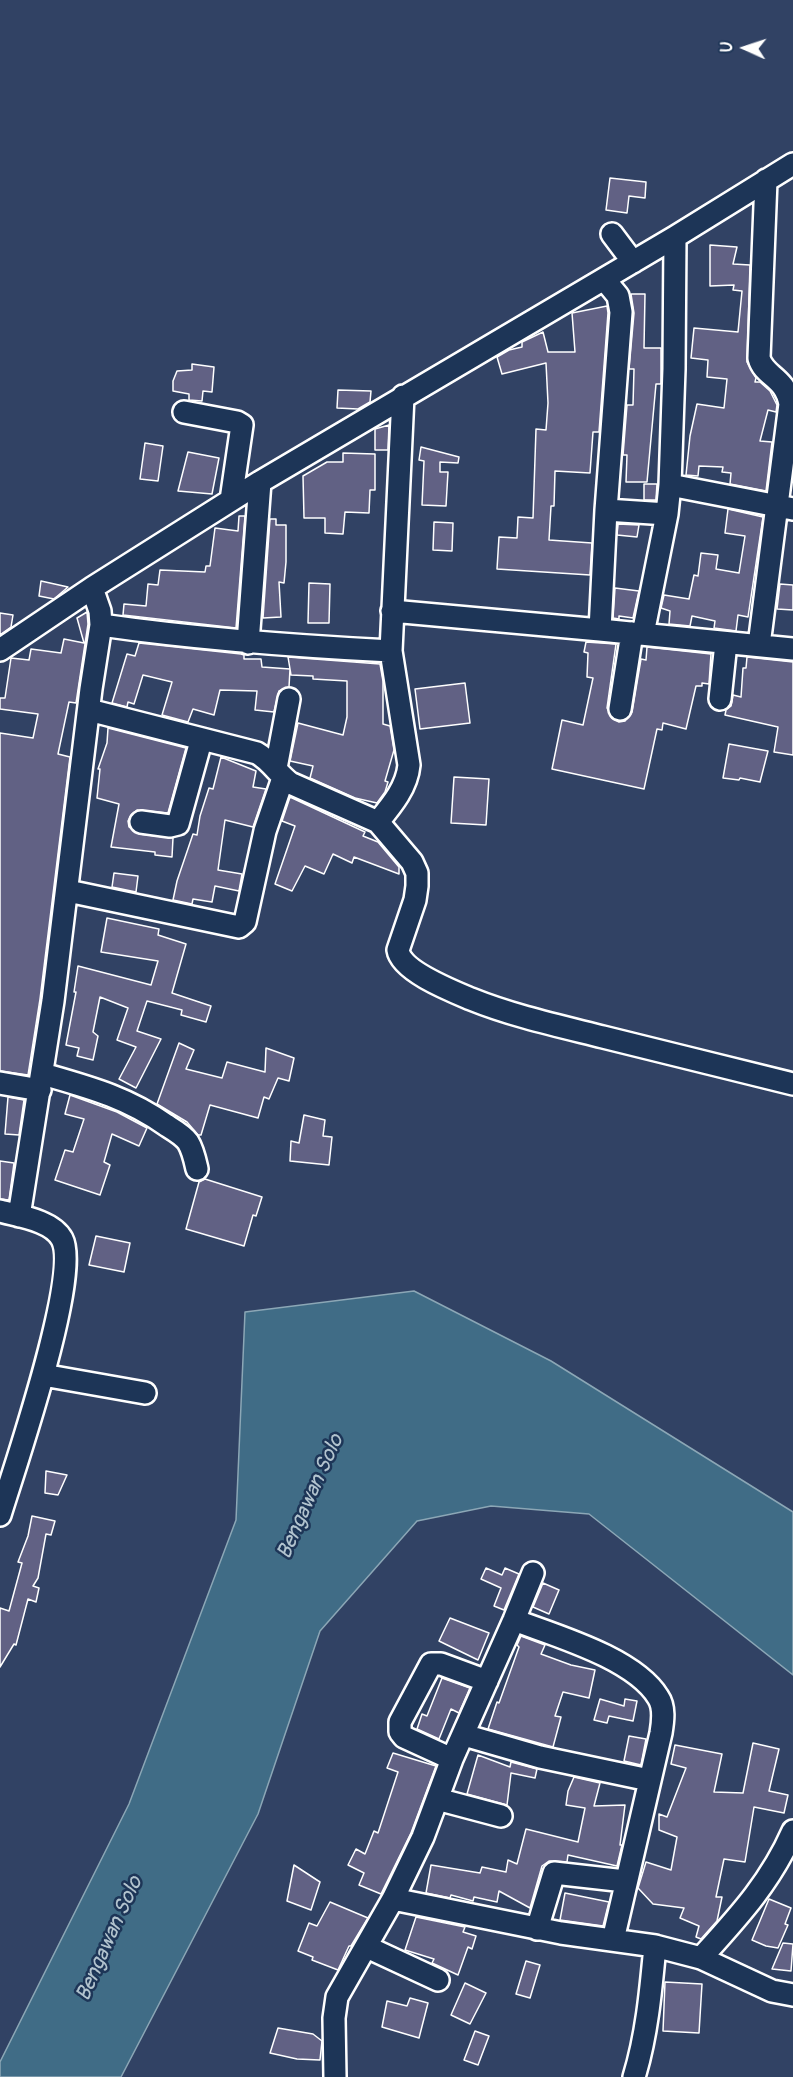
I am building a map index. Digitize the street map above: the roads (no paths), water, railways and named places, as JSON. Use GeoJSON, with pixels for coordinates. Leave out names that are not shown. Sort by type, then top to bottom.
{"type":"FeatureCollection","features":[{"type":"Feature","properties":{"kind":"street"},"geometry":{"type":"LineString","coordinates":[[0,650],[92,588],[260,482],[675,237],[793,164]]}},
{"type":"Feature","properties":{"kind":"street"},"geometry":{"type":"LineString","coordinates":[[759,645],[785,508],[790,404],[786,388],[762,366],[759,358],[766,180]]}},
{"type":"Feature","properties":{"kind":"street"},"geometry":{"type":"LineString","coordinates":[[612,234],[633,262]]}},
{"type":"Feature","properties":{"kind":"street"},"geometry":{"type":"LineString","coordinates":[[620,709],[667,514],[674,369],[675,237]]}},
{"type":"Feature","properties":{"kind":"street"},"geometry":{"type":"LineString","coordinates":[[600,630],[606,510],[621,312],[618,296],[604,279]]}},
{"type":"Feature","properties":{"kind":"street"},"geometry":{"type":"LineString","coordinates":[[378,822],[391,806],[406,780],[409,765],[391,651],[404,396]]}},
{"type":"Feature","properties":{"kind":"street"},"geometry":{"type":"LineString","coordinates":[[184,412],[237,422],[242,425],[231,500]]}},
{"type":"Feature","properties":{"kind":"street"},"geometry":{"type":"LineString","coordinates":[[248,643],[260,482]]}},
{"type":"Feature","properties":{"kind":"street"},"geometry":{"type":"LineString","coordinates":[[670,485],[785,508]]}},
{"type":"Feature","properties":{"kind":"street"},"geometry":{"type":"LineString","coordinates":[[606,510],[667,514]]}},
{"type":"Feature","properties":{"kind":"street"},"geometry":{"type":"LineString","coordinates":[[0,1515],[43,1375],[59,1310],[65,1249],[57,1233],[47,1226],[10,1214],[42,1082],[68,891],[101,625],[100,611],[92,588]]}},
{"type":"Feature","properties":{"kind":"street"},"geometry":{"type":"LineString","coordinates":[[392,611],[793,649]]}},
{"type":"Feature","properties":{"kind":"street"},"geometry":{"type":"LineString","coordinates":[[101,625],[172,636],[248,643],[391,651]]}},
{"type":"Feature","properties":{"kind":"street"},"geometry":{"type":"LineString","coordinates":[[720,699],[726,643]]}},
{"type":"Feature","properties":{"kind":"street"},"geometry":{"type":"LineString","coordinates":[[68,891],[239,927],[245,922],[280,773],[289,699]]}},
{"type":"Feature","properties":{"kind":"street"},"geometry":{"type":"LineString","coordinates":[[89,710],[201,741],[257,753],[290,783],[378,822],[402,850],[417,873],[414,900],[398,950],[399,956],[404,963],[429,979],[472,999],[520,1014],[793,1084]]}},
{"type":"Feature","properties":{"kind":"street"},"geometry":{"type":"LineString","coordinates":[[141,822],[170,826],[178,824],[201,741]]}},
{"type":"Feature","properties":{"kind":"street"},"geometry":{"type":"LineString","coordinates":[[0,1083],[42,1082],[122,1098],[157,1118],[188,1143],[196,1169]]}},
{"type":"Feature","properties":{"kind":"street"},"geometry":{"type":"LineString","coordinates":[[43,1375],[146,1394]]}},
{"type":"Feature","properties":{"kind":"street"},"geometry":{"type":"LineString","coordinates":[[335,2077],[335,2003],[339,1992],[367,1947],[423,1837],[452,1759],[533,1573]]}},
{"type":"Feature","properties":{"kind":"street"},"geometry":{"type":"LineString","coordinates":[[514,1620],[622,1665],[641,1678],[662,1705],[662,1725],[613,1940]]}},
{"type":"Feature","properties":{"kind":"street"},"geometry":{"type":"LineString","coordinates":[[452,1759],[404,1737],[399,1732],[400,1722],[431,1664],[441,1664],[487,1681]]}},
{"type":"Feature","properties":{"kind":"street"},"geometry":{"type":"LineString","coordinates":[[464,1735],[540,1757],[649,1780]]}},
{"type":"Feature","properties":{"kind":"street"},"geometry":{"type":"LineString","coordinates":[[436,1799],[501,1816]]}},
{"type":"Feature","properties":{"kind":"street"},"geometry":{"type":"LineString","coordinates":[[701,1959],[754,1899],[776,1866],[793,1832]]}},
{"type":"Feature","properties":{"kind":"street"},"geometry":{"type":"LineString","coordinates":[[537,1929],[554,1873],[626,1881]]}},
{"type":"Feature","properties":{"kind":"street"},"geometry":{"type":"LineString","coordinates":[[393,1899],[537,1929],[654,1946],[701,1959],[772,1991],[793,1995]]}},
{"type":"Feature","properties":{"kind":"street"},"geometry":{"type":"LineString","coordinates":[[634,2077],[650,1997],[654,1946]]}},
{"type":"Feature","properties":{"kind":"street"},"geometry":{"type":"LineString","coordinates":[[367,1947],[438,1980]]}},
{"type":"Feature","properties":{"kind":"water","name":"Bengawan Solo"},"geometry":{"type":"Polygon","coordinates":[[[414,1291],[551,1361],[793,1512],[793,1675],[589,1514],[491,1506],[417,1521],[320,1631],[258,1814],[121,2077],[0,2077],[0,2062],[129,1804],[236,1520],[245,1312],[414,1291]]]}}]}
